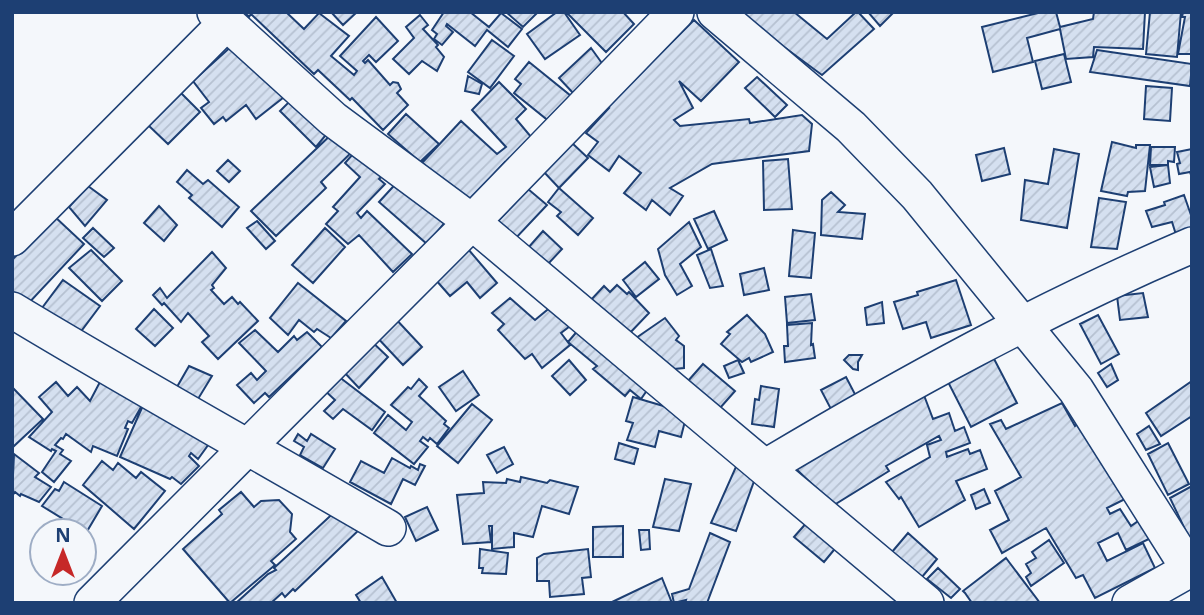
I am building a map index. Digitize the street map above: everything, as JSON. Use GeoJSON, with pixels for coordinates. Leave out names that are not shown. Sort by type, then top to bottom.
{"type":"FeatureCollection","features":[{"type":"Feature","properties":{"kind":"street"},"geometry":{"type":"LineString","coordinates":[[92,603],[472,222],[676,12]]}},
{"type":"Feature","properties":{"kind":"street"},"geometry":{"type":"LineString","coordinates":[[715,12],[851,127],[917,195],[1076,390],[1191,568],[1130,603]]}},
{"type":"Feature","properties":{"kind":"street"},"geometry":{"type":"LineString","coordinates":[[12,238],[221,17],[333,119],[472,222],[926,603]]}},
{"type":"Feature","properties":{"kind":"street"},"geometry":{"type":"LineString","coordinates":[[766,467],[883,397],[1021,323],[1192,245]]}},
{"type":"Feature","properties":{"kind":"street"},"geometry":{"type":"LineString","coordinates":[[12,310],[132,383],[388,528]]}},
{"type":"Feature","properties":{"kind":"building"},"geometry":{"type":"Polygon","coordinates":[[[244,12],[286,12],[304,29],[319,13],[349,36],[331,56],[354,75],[357,71],[340,56],[376,17],[398,41],[376,62],[369,55],[363,61],[365,63],[368,60],[390,85],[393,82],[398,83],[401,89],[397,93],[408,105],[383,130],[352,98],[350,100],[318,70],[314,74],[251,14],[249,17],[244,12]]]}},
{"type":"Feature","properties":{"kind":"building"},"geometry":{"type":"Polygon","coordinates":[[[331,12],[357,12],[343,25],[331,12]]]}},
{"type":"Feature","properties":{"kind":"building"},"geometry":{"type":"Polygon","coordinates":[[[444,12],[470,12],[489,27],[501,13],[522,29],[508,47],[487,30],[475,46],[447,24],[453,32],[442,45],[434,39],[437,34],[432,30],[444,12]]]}},
{"type":"Feature","properties":{"kind":"building"},"geometry":{"type":"Polygon","coordinates":[[[506,12],[541,12],[523,27],[506,12]]]}},
{"type":"Feature","properties":{"kind":"building"},"geometry":{"type":"Polygon","coordinates":[[[557,12],[564,12],[580,35],[545,59],[527,34],[557,12]]]}},
{"type":"Feature","properties":{"kind":"building"},"geometry":{"type":"Polygon","coordinates":[[[566,12],[623,12],[634,24],[606,52],[566,12]]]}},
{"type":"Feature","properties":{"kind":"building"},"geometry":{"type":"Polygon","coordinates":[[[742,12],[794,12],[827,39],[856,12],[874,29],[822,75],[742,16],[742,12]]]}},
{"type":"Feature","properties":{"kind":"building"},"geometry":{"type":"Polygon","coordinates":[[[868,12],[894,12],[880,26],[868,12]]]}},
{"type":"Feature","properties":{"kind":"building"},"geometry":{"type":"Polygon","coordinates":[[[1042,12],[1056,12],[1060,27],[1093,19],[1094,12],[1145,12],[1143,49],[1094,47],[1093,57],[1066,59],[1060,29],[1027,38],[1033,62],[993,72],[982,27],[1042,12]]]}},
{"type":"Feature","properties":{"kind":"building"},"geometry":{"type":"Polygon","coordinates":[[[1150,12],[1181,12],[1177,57],[1146,54],[1150,12]]]}},
{"type":"Feature","properties":{"kind":"building"},"geometry":{"type":"Polygon","coordinates":[[[1183,12],[1192,12],[1192,54],[1178,54],[1185,17],[1182,17],[1183,12]]]}},
{"type":"Feature","properties":{"kind":"building"},"geometry":{"type":"Polygon","coordinates":[[[420,15],[428,25],[423,29],[438,45],[436,47],[444,57],[437,71],[422,61],[409,74],[393,59],[414,38],[406,27],[420,15]]]}},
{"type":"Feature","properties":{"kind":"building"},"geometry":{"type":"Polygon","coordinates":[[[694,20],[739,62],[701,101],[679,81],[693,108],[674,120],[680,126],[749,119],[750,123],[802,115],[812,124],[809,151],[712,164],[670,188],[683,196],[670,215],[652,200],[646,210],[624,193],[641,173],[619,156],[609,171],[588,155],[598,142],[586,133],[609,108],[607,107],[694,20]]]}},
{"type":"Feature","properties":{"kind":"building"},"geometry":{"type":"Polygon","coordinates":[[[492,40],[514,56],[490,88],[468,72],[492,40]]]}},
{"type":"Feature","properties":{"kind":"building"},"geometry":{"type":"Polygon","coordinates":[[[235,43],[293,90],[256,119],[246,105],[226,121],[223,117],[214,124],[201,108],[209,102],[193,81],[235,43]]]}},
{"type":"Feature","properties":{"kind":"building"},"geometry":{"type":"Polygon","coordinates":[[[591,48],[604,66],[574,94],[559,78],[591,48]]]}},
{"type":"Feature","properties":{"kind":"building"},"geometry":{"type":"Polygon","coordinates":[[[1097,50],[1192,64],[1190,86],[1090,72],[1097,50]]]}},
{"type":"Feature","properties":{"kind":"building"},"geometry":{"type":"Polygon","coordinates":[[[1064,54],[1071,82],[1042,89],[1035,61],[1064,54]]]}},
{"type":"Feature","properties":{"kind":"building"},"geometry":{"type":"Polygon","coordinates":[[[529,62],[571,96],[550,122],[514,93],[521,84],[515,79],[529,62]]]}},
{"type":"Feature","properties":{"kind":"building"},"geometry":{"type":"Polygon","coordinates":[[[468,76],[482,84],[479,94],[465,91],[468,76]]]}},
{"type":"Feature","properties":{"kind":"building"},"geometry":{"type":"Polygon","coordinates":[[[757,77],[787,105],[775,117],[745,88],[757,77]]]}},
{"type":"Feature","properties":{"kind":"building"},"geometry":{"type":"Polygon","coordinates":[[[499,82],[526,109],[516,119],[532,138],[508,164],[505,162],[468,202],[422,163],[461,121],[497,154],[506,147],[472,110],[499,82]]]}},
{"type":"Feature","properties":{"kind":"building"},"geometry":{"type":"Polygon","coordinates":[[[1146,86],[1172,88],[1170,121],[1144,119],[1146,86]]]}},
{"type":"Feature","properties":{"kind":"building"},"geometry":{"type":"Polygon","coordinates":[[[181,93],[200,112],[168,144],[148,125],[181,93]]]}},
{"type":"Feature","properties":{"kind":"building"},"geometry":{"type":"Polygon","coordinates":[[[298,93],[334,125],[316,147],[280,111],[298,93]]]}},
{"type":"Feature","properties":{"kind":"building"},"geometry":{"type":"Polygon","coordinates":[[[406,114],[439,144],[420,162],[388,134],[406,114]]]}},
{"type":"Feature","properties":{"kind":"building"},"geometry":{"type":"Polygon","coordinates":[[[336,130],[355,149],[321,182],[326,188],[276,236],[251,211],[336,130]]]}},
{"type":"Feature","properties":{"kind":"building"},"geometry":{"type":"Polygon","coordinates":[[[1112,142],[1136,148],[1136,145],[1150,145],[1145,191],[1128,192],[1127,196],[1101,191],[1112,142]]]}},
{"type":"Feature","properties":{"kind":"building"},"geometry":{"type":"Polygon","coordinates":[[[572,143],[588,158],[559,188],[543,171],[572,143]]]}},
{"type":"Feature","properties":{"kind":"building"},"geometry":{"type":"Polygon","coordinates":[[[361,145],[388,170],[379,179],[385,184],[357,213],[361,218],[367,211],[412,254],[393,272],[359,235],[348,244],[326,224],[338,211],[333,207],[360,177],[345,163],[361,145]]]}},
{"type":"Feature","properties":{"kind":"building"},"geometry":{"type":"Polygon","coordinates":[[[1151,147],[1175,147],[1174,162],[1168,161],[1168,165],[1150,165],[1151,147]]]}},
{"type":"Feature","properties":{"kind":"building"},"geometry":{"type":"Polygon","coordinates":[[[1004,148],[1010,174],[982,181],[976,155],[1004,148]]]}},
{"type":"Feature","properties":{"kind":"building"},"geometry":{"type":"Polygon","coordinates":[[[1054,149],[1079,154],[1067,228],[1021,220],[1025,180],[1048,184],[1054,149]]]}},
{"type":"Feature","properties":{"kind":"building"},"geometry":{"type":"Polygon","coordinates":[[[1192,149],[1192,178],[1190,172],[1179,174],[1177,152],[1192,149]]]}},
{"type":"Feature","properties":{"kind":"building"},"geometry":{"type":"Polygon","coordinates":[[[788,159],[792,209],[764,210],[763,161],[788,159]]]}},
{"type":"Feature","properties":{"kind":"building"},"geometry":{"type":"Polygon","coordinates":[[[228,160],[240,171],[229,182],[217,171],[228,160]]]}},
{"type":"Feature","properties":{"kind":"building"},"geometry":{"type":"Polygon","coordinates":[[[1168,165],[1170,183],[1154,187],[1150,167],[1168,165]]]}},
{"type":"Feature","properties":{"kind":"building"},"geometry":{"type":"Polygon","coordinates":[[[187,170],[203,184],[208,180],[239,207],[222,227],[189,198],[192,195],[177,182],[187,170]]]}},
{"type":"Feature","properties":{"kind":"building"},"geometry":{"type":"Polygon","coordinates":[[[402,177],[447,220],[427,244],[379,202],[402,177]]]}},
{"type":"Feature","properties":{"kind":"building"},"geometry":{"type":"Polygon","coordinates":[[[88,186],[107,200],[85,226],[69,207],[88,186]]]}},
{"type":"Feature","properties":{"kind":"building"},"geometry":{"type":"Polygon","coordinates":[[[559,188],[593,218],[578,235],[557,216],[561,212],[548,202],[559,188]]]}},
{"type":"Feature","properties":{"kind":"building"},"geometry":{"type":"Polygon","coordinates":[[[528,189],[547,205],[515,239],[496,223],[528,189]]]}},
{"type":"Feature","properties":{"kind":"building"},"geometry":{"type":"Polygon","coordinates":[[[831,192],[845,205],[838,212],[865,214],[862,239],[821,235],[822,200],[831,192]]]}},
{"type":"Feature","properties":{"kind":"building"},"geometry":{"type":"Polygon","coordinates":[[[1184,195],[1192,218],[1192,236],[1178,241],[1172,222],[1152,227],[1146,211],[1184,195]]]}},
{"type":"Feature","properties":{"kind":"building"},"geometry":{"type":"Polygon","coordinates":[[[1099,198],[1126,202],[1117,249],[1091,247],[1099,198]]]}},
{"type":"Feature","properties":{"kind":"building"},"geometry":{"type":"Polygon","coordinates":[[[159,206],[177,225],[164,241],[144,223],[159,206]]]}},
{"type":"Feature","properties":{"kind":"building"},"geometry":{"type":"Polygon","coordinates":[[[714,211],[727,240],[708,249],[694,219],[714,211]]]}},
{"type":"Feature","properties":{"kind":"building"},"geometry":{"type":"Polygon","coordinates":[[[54,216],[84,244],[26,306],[12,297],[12,260],[54,216]]]}},
{"type":"Feature","properties":{"kind":"building"},"geometry":{"type":"Polygon","coordinates":[[[257,221],[275,241],[266,249],[247,228],[257,221]]]}},
{"type":"Feature","properties":{"kind":"building"},"geometry":{"type":"Polygon","coordinates":[[[689,222],[701,247],[680,264],[692,286],[677,295],[665,275],[658,249],[689,222]]]}},
{"type":"Feature","properties":{"kind":"building"},"geometry":{"type":"Polygon","coordinates":[[[93,228],[114,248],[104,257],[83,238],[93,228]]]}},
{"type":"Feature","properties":{"kind":"building"},"geometry":{"type":"Polygon","coordinates":[[[325,228],[345,247],[313,283],[292,265],[325,228]]]}},
{"type":"Feature","properties":{"kind":"building"},"geometry":{"type":"Polygon","coordinates":[[[793,230],[815,233],[811,278],[789,276],[793,230]]]}},
{"type":"Feature","properties":{"kind":"building"},"geometry":{"type":"Polygon","coordinates":[[[543,231],[562,249],[547,265],[528,248],[543,231]]]}},
{"type":"Feature","properties":{"kind":"building"},"geometry":{"type":"Polygon","coordinates":[[[468,249],[497,283],[480,298],[467,282],[450,296],[435,279],[468,249]]]}},
{"type":"Feature","properties":{"kind":"building"},"geometry":{"type":"Polygon","coordinates":[[[711,249],[723,286],[710,288],[697,255],[711,249]]]}},
{"type":"Feature","properties":{"kind":"building"},"geometry":{"type":"Polygon","coordinates":[[[91,250],[122,281],[102,301],[69,268],[91,250]]]}},
{"type":"Feature","properties":{"kind":"building"},"geometry":{"type":"Polygon","coordinates":[[[212,252],[226,268],[211,290],[224,304],[232,297],[238,304],[240,302],[258,321],[218,359],[202,342],[209,336],[188,313],[181,322],[153,295],[160,288],[167,298],[212,252]]]}},
{"type":"Feature","properties":{"kind":"building"},"geometry":{"type":"Polygon","coordinates":[[[645,262],[659,279],[636,297],[623,280],[645,262]]]}},
{"type":"Feature","properties":{"kind":"building"},"geometry":{"type":"Polygon","coordinates":[[[764,268],[769,290],[744,295],[740,274],[764,268]]]}},
{"type":"Feature","properties":{"kind":"building"},"geometry":{"type":"Polygon","coordinates":[[[63,280],[100,306],[79,334],[42,308],[63,280]]]}},
{"type":"Feature","properties":{"kind":"building"},"geometry":{"type":"Polygon","coordinates":[[[956,280],[971,325],[931,338],[926,322],[903,329],[894,302],[956,280]]]}},
{"type":"Feature","properties":{"kind":"building"},"geometry":{"type":"Polygon","coordinates":[[[298,283],[346,321],[331,338],[317,329],[314,332],[299,320],[288,335],[270,318],[298,283]]]}},
{"type":"Feature","properties":{"kind":"building"},"geometry":{"type":"Polygon","coordinates":[[[617,285],[627,294],[629,292],[649,313],[627,336],[590,301],[604,286],[610,292],[617,285]]]}},
{"type":"Feature","properties":{"kind":"building"},"geometry":{"type":"Polygon","coordinates":[[[1143,293],[1148,317],[1120,320],[1117,296],[1143,293]]]}},
{"type":"Feature","properties":{"kind":"building"},"geometry":{"type":"Polygon","coordinates":[[[811,294],[815,320],[787,323],[785,297],[811,294]]]}},
{"type":"Feature","properties":{"kind":"building"},"geometry":{"type":"Polygon","coordinates":[[[510,298],[535,320],[552,306],[570,326],[561,333],[570,345],[542,368],[532,354],[525,359],[498,330],[504,324],[492,313],[510,298]]]}},
{"type":"Feature","properties":{"kind":"building"},"geometry":{"type":"Polygon","coordinates":[[[882,302],[884,323],[867,325],[865,308],[882,302]]]}},
{"type":"Feature","properties":{"kind":"building"},"geometry":{"type":"Polygon","coordinates":[[[154,309],[173,328],[155,346],[136,329],[154,309]]]}},
{"type":"Feature","properties":{"kind":"building"},"geometry":{"type":"Polygon","coordinates":[[[747,315],[765,334],[773,352],[751,362],[749,358],[742,362],[721,344],[730,334],[727,332],[747,315]]]}},
{"type":"Feature","properties":{"kind":"building"},"geometry":{"type":"Polygon","coordinates":[[[1098,315],[1119,354],[1101,364],[1080,324],[1098,315]]]}},
{"type":"Feature","properties":{"kind":"building"},"geometry":{"type":"Polygon","coordinates":[[[393,316],[422,347],[403,365],[374,334],[393,316]]]}},
{"type":"Feature","properties":{"kind":"building"},"geometry":{"type":"Polygon","coordinates":[[[665,318],[679,336],[676,340],[684,346],[684,368],[674,369],[636,338],[665,318]]]}},
{"type":"Feature","properties":{"kind":"building"},"geometry":{"type":"Polygon","coordinates":[[[812,323],[811,345],[813,344],[815,358],[785,362],[784,346],[788,346],[787,325],[812,323]]]}},
{"type":"Feature","properties":{"kind":"building"},"geometry":{"type":"Polygon","coordinates":[[[580,328],[650,386],[641,399],[630,390],[625,396],[593,369],[597,366],[568,342],[580,328]]]}},
{"type":"Feature","properties":{"kind":"building"},"geometry":{"type":"Polygon","coordinates":[[[255,330],[278,352],[294,336],[297,340],[307,332],[322,347],[269,397],[265,393],[254,403],[237,385],[251,373],[257,380],[266,371],[239,343],[255,330]]]}},
{"type":"Feature","properties":{"kind":"building"},"geometry":{"type":"Polygon","coordinates":[[[369,339],[388,357],[359,388],[342,370],[369,339]]]}},
{"type":"Feature","properties":{"kind":"building"},"geometry":{"type":"Polygon","coordinates":[[[849,355],[862,355],[858,370],[844,360],[849,355]]]}},
{"type":"Feature","properties":{"kind":"building"},"geometry":{"type":"Polygon","coordinates":[[[992,355],[1017,403],[971,427],[946,378],[992,355]]]}},
{"type":"Feature","properties":{"kind":"building"},"geometry":{"type":"Polygon","coordinates":[[[569,360],[586,380],[570,395],[552,376],[569,360]]]}},
{"type":"Feature","properties":{"kind":"building"},"geometry":{"type":"Polygon","coordinates":[[[738,360],[744,373],[729,378],[724,366],[738,360]]]}},
{"type":"Feature","properties":{"kind":"building"},"geometry":{"type":"Polygon","coordinates":[[[703,364],[735,391],[720,408],[688,381],[703,364]]]}},
{"type":"Feature","properties":{"kind":"building"},"geometry":{"type":"Polygon","coordinates":[[[1111,364],[1118,380],[1107,387],[1098,373],[1111,364]]]}},
{"type":"Feature","properties":{"kind":"building"},"geometry":{"type":"Polygon","coordinates":[[[189,366],[212,376],[198,399],[177,387],[189,366]]]}},
{"type":"Feature","properties":{"kind":"building"},"geometry":{"type":"Polygon","coordinates":[[[463,371],[479,395],[456,411],[439,387],[463,371]]]}},
{"type":"Feature","properties":{"kind":"building"},"geometry":{"type":"Polygon","coordinates":[[[334,373],[385,412],[372,430],[343,409],[333,419],[324,411],[335,400],[321,387],[334,373]]]}},
{"type":"Feature","properties":{"kind":"building"},"geometry":{"type":"Polygon","coordinates":[[[846,377],[858,400],[833,413],[821,390],[846,377]]]}},
{"type":"Feature","properties":{"kind":"building"},"geometry":{"type":"Polygon","coordinates":[[[102,378],[145,400],[132,423],[128,421],[125,428],[128,429],[117,456],[93,446],[91,452],[66,434],[61,438],[55,445],[63,450],[60,454],[71,461],[54,482],[42,472],[56,451],[51,451],[29,437],[52,412],[39,397],[56,382],[68,396],[77,387],[90,401],[102,378]]]}},
{"type":"Feature","properties":{"kind":"building"},"geometry":{"type":"Polygon","coordinates":[[[419,379],[427,387],[419,396],[446,421],[444,424],[449,428],[437,444],[430,438],[428,441],[423,437],[420,441],[428,447],[414,464],[374,433],[388,415],[406,430],[412,422],[391,405],[419,379]]]}},
{"type":"Feature","properties":{"kind":"building"},"geometry":{"type":"Polygon","coordinates":[[[1192,381],[1192,416],[1161,436],[1146,413],[1192,381]]]}},
{"type":"Feature","properties":{"kind":"building"},"geometry":{"type":"Polygon","coordinates":[[[761,386],[779,389],[774,427],[752,424],[755,399],[759,400],[761,386]]]}},
{"type":"Feature","properties":{"kind":"building"},"geometry":{"type":"Polygon","coordinates":[[[12,387],[43,419],[14,446],[12,444],[12,387]]]}},
{"type":"Feature","properties":{"kind":"building"},"geometry":{"type":"Polygon","coordinates":[[[922,390],[933,419],[949,413],[955,431],[964,427],[970,443],[946,452],[947,457],[968,449],[970,454],[980,450],[987,469],[956,481],[965,500],[919,527],[901,497],[899,499],[886,482],[930,457],[927,445],[941,440],[939,436],[886,466],[889,471],[834,505],[794,467],[922,390]]]}},
{"type":"Feature","properties":{"kind":"building"},"geometry":{"type":"Polygon","coordinates":[[[633,397],[687,413],[681,437],[659,431],[655,447],[627,440],[633,423],[626,421],[633,397]]]}},
{"type":"Feature","properties":{"kind":"building"},"geometry":{"type":"Polygon","coordinates":[[[145,401],[211,441],[198,459],[191,453],[189,456],[199,466],[181,484],[172,477],[170,479],[120,457],[145,401]]]}},
{"type":"Feature","properties":{"kind":"building"},"geometry":{"type":"Polygon","coordinates":[[[1062,403],[1075,426],[1087,417],[1131,496],[1107,508],[1110,514],[1120,509],[1131,526],[1141,519],[1151,538],[1126,550],[1118,533],[1098,543],[1107,561],[1143,543],[1155,568],[1095,598],[1083,575],[1076,578],[1046,528],[1002,553],[990,530],[1009,520],[995,491],[1021,477],[990,424],[1001,420],[1006,429],[1062,403]]]}},
{"type":"Feature","properties":{"kind":"building"},"geometry":{"type":"Polygon","coordinates":[[[472,404],[492,420],[458,463],[437,446],[472,404]]]}},
{"type":"Feature","properties":{"kind":"building"},"geometry":{"type":"Polygon","coordinates":[[[1149,426],[1160,444],[1146,450],[1137,434],[1149,426]]]}},
{"type":"Feature","properties":{"kind":"building"},"geometry":{"type":"Polygon","coordinates":[[[298,434],[307,441],[311,434],[335,449],[323,468],[300,455],[304,447],[294,441],[298,434]]]}},
{"type":"Feature","properties":{"kind":"building"},"geometry":{"type":"Polygon","coordinates":[[[619,443],[638,449],[634,464],[615,459],[619,443]]]}},
{"type":"Feature","properties":{"kind":"building"},"geometry":{"type":"Polygon","coordinates":[[[1168,443],[1189,484],[1168,495],[1148,454],[1168,443]]]}},
{"type":"Feature","properties":{"kind":"building"},"geometry":{"type":"Polygon","coordinates":[[[504,447],[513,464],[497,473],[487,455],[504,447]]]}},
{"type":"Feature","properties":{"kind":"building"},"geometry":{"type":"Polygon","coordinates":[[[14,454],[39,473],[35,477],[51,487],[39,502],[15,492],[12,496],[14,454]]]}},
{"type":"Feature","properties":{"kind":"building"},"geometry":{"type":"Polygon","coordinates":[[[392,458],[418,470],[420,464],[425,466],[415,485],[403,479],[391,504],[350,482],[361,461],[384,473],[392,458]]]}},
{"type":"Feature","properties":{"kind":"building"},"geometry":{"type":"Polygon","coordinates":[[[739,460],[757,473],[736,531],[711,523],[739,460]]]}},
{"type":"Feature","properties":{"kind":"building"},"geometry":{"type":"Polygon","coordinates":[[[102,461],[113,470],[118,463],[136,478],[141,472],[165,491],[134,529],[83,485],[102,461]]]}},
{"type":"Feature","properties":{"kind":"building"},"geometry":{"type":"Polygon","coordinates":[[[521,477],[578,487],[569,514],[542,506],[533,537],[514,533],[514,547],[492,549],[492,526],[489,526],[491,542],[463,544],[457,495],[484,493],[483,482],[506,483],[507,479],[520,482],[521,477]]]}},
{"type":"Feature","properties":{"kind":"building"},"geometry":{"type":"Polygon","coordinates":[[[665,479],[691,484],[679,531],[653,527],[665,479]]]}},
{"type":"Feature","properties":{"kind":"building"},"geometry":{"type":"Polygon","coordinates":[[[64,482],[102,506],[95,517],[60,517],[42,506],[55,489],[59,491],[64,482]]]}},
{"type":"Feature","properties":{"kind":"building"},"geometry":{"type":"Polygon","coordinates":[[[1192,486],[1192,544],[1170,498],[1192,486]]]}},
{"type":"Feature","properties":{"kind":"building"},"geometry":{"type":"Polygon","coordinates":[[[984,489],[990,503],[976,509],[971,495],[984,489]]]}},
{"type":"Feature","properties":{"kind":"building"},"geometry":{"type":"Polygon","coordinates":[[[241,492],[254,507],[261,501],[279,500],[292,514],[290,532],[296,539],[271,561],[275,565],[230,603],[183,549],[222,514],[219,510],[241,492]]]}},
{"type":"Feature","properties":{"kind":"building"},"geometry":{"type":"Polygon","coordinates":[[[341,506],[361,528],[295,591],[293,589],[285,597],[282,593],[271,603],[236,603],[276,570],[274,568],[341,506]]]}},
{"type":"Feature","properties":{"kind":"building"},"geometry":{"type":"Polygon","coordinates":[[[427,507],[438,530],[416,541],[405,517],[427,507]]]}},
{"type":"Feature","properties":{"kind":"building"},"geometry":{"type":"Polygon","coordinates":[[[809,520],[838,545],[824,562],[794,537],[809,520]]]}},
{"type":"Feature","properties":{"kind":"building"},"geometry":{"type":"Polygon","coordinates":[[[623,526],[623,557],[593,557],[593,527],[623,526]]]}},
{"type":"Feature","properties":{"kind":"building"},"geometry":{"type":"Polygon","coordinates":[[[639,530],[649,530],[650,549],[641,550],[639,530]]]}},
{"type":"Feature","properties":{"kind":"building"},"geometry":{"type":"Polygon","coordinates":[[[710,533],[730,542],[707,603],[685,603],[686,600],[674,603],[672,594],[689,589],[710,533]]]}},
{"type":"Feature","properties":{"kind":"building"},"geometry":{"type":"Polygon","coordinates":[[[908,533],[937,559],[922,577],[892,552],[908,533]]]}},
{"type":"Feature","properties":{"kind":"building"},"geometry":{"type":"Polygon","coordinates":[[[1049,540],[1064,563],[1031,586],[1026,577],[1031,573],[1026,564],[1036,558],[1032,552],[1049,540]]]}},
{"type":"Feature","properties":{"kind":"building"},"geometry":{"type":"Polygon","coordinates":[[[480,549],[508,553],[506,574],[482,573],[483,568],[479,568],[480,549]]]}},
{"type":"Feature","properties":{"kind":"building"},"geometry":{"type":"Polygon","coordinates":[[[588,549],[591,577],[582,578],[584,594],[550,597],[549,581],[537,581],[537,558],[544,554],[588,549]]]}},
{"type":"Feature","properties":{"kind":"building"},"geometry":{"type":"Polygon","coordinates":[[[1006,558],[1040,603],[972,603],[963,591],[1006,558]]]}},
{"type":"Feature","properties":{"kind":"building"},"geometry":{"type":"Polygon","coordinates":[[[938,568],[960,589],[951,598],[927,579],[938,568]]]}},
{"type":"Feature","properties":{"kind":"building"},"geometry":{"type":"Polygon","coordinates":[[[382,577],[397,603],[361,603],[356,595],[382,577]]]}},
{"type":"Feature","properties":{"kind":"building"},"geometry":{"type":"Polygon","coordinates":[[[662,578],[672,603],[610,603],[662,578]]]}}]}
